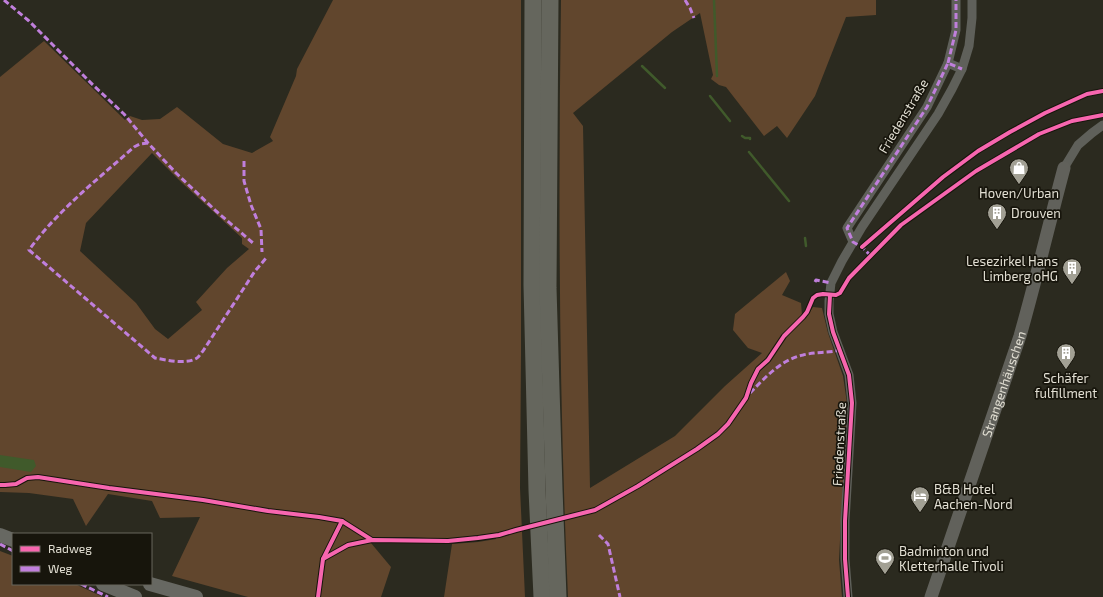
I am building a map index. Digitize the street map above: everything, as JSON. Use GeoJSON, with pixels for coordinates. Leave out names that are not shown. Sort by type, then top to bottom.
{"type":"FeatureCollection","features":[{"type":"Feature","properties":{"kind":"highway"},"geometry":{"type":"LineString","coordinates":[[533,0],[532,285],[536,490],[542,597]]}},
{"type":"Feature","properties":{"kind":"highway"},"geometry":{"type":"LineString","coordinates":[[550,0],[548,288],[558,597]]}},
{"type":"Feature","properties":{"kind":"main road"},"geometry":{"type":"LineString","coordinates":[[0,535],[12,540]]}},
{"type":"Feature","properties":{"kind":"main road"},"geometry":{"type":"LineString","coordinates":[[105,585],[135,597]]}},
{"type":"Feature","properties":{"kind":"main road"},"geometry":{"type":"LineString","coordinates":[[152,585],[196,597]]}},
{"type":"Feature","properties":{"kind":"street","name":"Friedenstraße"},"geometry":{"type":"LineString","coordinates":[[854,242],[848,228],[927,107],[948,63],[956,30],[956,0]]}},
{"type":"Feature","properties":{"kind":"street","name":"Friedenstraße"},"geometry":{"type":"LineString","coordinates":[[848,597],[845,559],[845,521],[852,403],[849,375],[833,332],[829,314],[830,289],[834,277],[854,242],[938,114],[962,69],[969,46],[972,0]]}},
{"type":"Feature","properties":{"kind":"street"},"geometry":{"type":"LineString","coordinates":[[948,63],[962,69]]}},
{"type":"Feature","properties":{"kind":"street"},"geometry":{"type":"LineString","coordinates":[[1064,168],[1078,145],[1103,125]]}},
{"type":"Feature","properties":{"kind":"street","name":"Strangenhäuschen"},"geometry":{"type":"LineString","coordinates":[[930,597],[1020,336],[1064,168]]}},
{"type":"Feature","properties":{"kind":"shaded area"},"geometry":{"type":"Polygon","coordinates":[[[333,0],[521,0],[520,488],[525,597],[444,597],[452,544],[496,539],[496,533],[448,539],[373,537],[371,543],[391,567],[381,597],[248,597],[172,576],[200,517],[160,518],[152,501],[108,494],[86,526],[73,499],[29,493],[0,492],[0,77],[44,41],[125,120],[130,116],[142,120],[160,119],[177,107],[223,144],[252,153],[273,141],[270,137],[296,76],[297,69],[333,0]],[[152,153],[86,223],[80,251],[136,303],[155,329],[168,339],[202,310],[196,302],[227,268],[249,249],[242,244],[242,238],[152,153]]]}},
{"type":"Feature","properties":{"kind":"shaded area"},"geometry":{"type":"Polygon","coordinates":[[[561,0],[876,0],[876,15],[846,17],[815,96],[787,138],[777,126],[764,136],[726,87],[719,85],[711,79],[713,75],[700,13],[672,32],[573,113],[583,126],[590,488],[675,436],[725,386],[762,353],[748,348],[733,330],[735,314],[786,272],[790,281],[782,295],[801,303],[802,315],[794,329],[806,318],[813,307],[822,308],[828,333],[843,376],[847,403],[839,560],[842,597],[568,597],[560,298],[561,0]]]}},
{"type":"Feature","properties":{"kind":"shaded area"},"geometry":{"type":"Polygon","coordinates":[[[0,455],[34,460],[36,466],[31,472],[0,467],[0,455]]]}},
{"type":"Feature","properties":{"kind":"shaded area"},"geometry":{"type":"Polygon","coordinates":[[[0,551],[12,556],[12,585],[77,585],[103,597],[0,597],[0,551]]]}},
{"type":"Feature","properties":{"kind":"waterway"},"geometry":{"type":"LineString","coordinates":[[714,0],[717,76]]}},
{"type":"Feature","properties":{"kind":"waterway"},"geometry":{"type":"LineString","coordinates":[[642,66],[665,88]]}},
{"type":"Feature","properties":{"kind":"waterway"},"geometry":{"type":"LineString","coordinates":[[710,96],[730,121]]}},
{"type":"Feature","properties":{"kind":"waterway"},"geometry":{"type":"LineString","coordinates":[[742,136],[750,139]]}},
{"type":"Feature","properties":{"kind":"waterway"},"geometry":{"type":"LineString","coordinates":[[749,152],[789,201]]}},
{"type":"Feature","properties":{"kind":"waterway"},"geometry":{"type":"LineString","coordinates":[[805,238],[806,246]]}},
{"type":"Feature","properties":{"kind":"marked path"},"geometry":{"type":"LineString","coordinates":[[4,0],[29,21],[124,114],[176,173],[216,211],[253,243]]}},
{"type":"Feature","properties":{"kind":"marked path"},"geometry":{"type":"LineString","coordinates":[[685,0],[694,18]]}},
{"type":"Feature","properties":{"kind":"marked path"},"geometry":{"type":"LineString","coordinates":[[948,63],[956,30],[956,0]]}},
{"type":"Feature","properties":{"kind":"marked path"},"geometry":{"type":"LineString","coordinates":[[871,256],[862,247],[853,242],[847,228],[927,107],[948,63],[962,69]]}},
{"type":"Feature","properties":{"kind":"marked path"},"geometry":{"type":"LineString","coordinates":[[148,143],[140,144],[134,147],[92,184],[52,222],[29,250],[155,358],[182,362],[193,360],[199,356],[255,271],[267,257]]}},
{"type":"Feature","properties":{"kind":"marked path"},"geometry":{"type":"LineString","coordinates":[[244,161],[244,181],[251,205],[261,229],[262,252]]}},
{"type":"Feature","properties":{"kind":"marked path"},"geometry":{"type":"LineString","coordinates":[[815,282],[816,280],[831,283]]}},
{"type":"Feature","properties":{"kind":"marked path"},"geometry":{"type":"LineString","coordinates":[[750,393],[780,365],[795,357],[840,350]]}},
{"type":"Feature","properties":{"kind":"marked path"},"geometry":{"type":"LineString","coordinates":[[599,535],[608,544],[620,597]]}},
{"type":"Feature","properties":{"kind":"marked path"},"geometry":{"type":"LineString","coordinates":[[0,544],[12,550]]}},
{"type":"Feature","properties":{"kind":"marked path"},"geometry":{"type":"LineString","coordinates":[[83,585],[108,597]]}},
{"type":"Feature","properties":{"kind":"cycle path"},"geometry":{"type":"LineString","coordinates":[[862,247],[943,177],[978,151],[1045,113],[1087,94],[1103,91]]}},
{"type":"Feature","properties":{"kind":"cycle path"},"geometry":{"type":"LineString","coordinates":[[323,559],[348,545],[372,540],[448,541],[499,535],[595,510],[638,486],[718,434],[728,424],[746,398],[758,369],[768,360],[784,336],[807,312],[813,298],[817,295],[836,295],[840,293],[849,278],[901,225],[976,171],[1039,134],[1072,121],[1103,115]]}},
{"type":"Feature","properties":{"kind":"cycle path"},"geometry":{"type":"LineString","coordinates":[[830,295],[829,314],[833,332],[849,375],[852,403],[845,521],[845,559],[848,597]]}},
{"type":"Feature","properties":{"kind":"cycle path"},"geometry":{"type":"LineString","coordinates":[[0,485],[16,484],[27,478],[38,477],[203,500],[268,511],[319,517],[342,521],[372,540]]}},
{"type":"Feature","properties":{"kind":"cycle path"},"geometry":{"type":"LineString","coordinates":[[318,597],[323,559],[342,521]]}},
{"type":"Feature","properties":{"kind":"place","name":"Hoven/Urban"},"geometry":{"type":"Point","coordinates":[1019,185]}},
{"type":"Feature","properties":{"kind":"place","name":"Drouven"},"geometry":{"type":"Point","coordinates":[997,230]}},
{"type":"Feature","properties":{"kind":"place","name":"Lesezirkel Hans Limberg oHG"},"geometry":{"type":"Point","coordinates":[1072,285]}},
{"type":"Feature","properties":{"kind":"place","name":"Schäfer fulfillment"},"geometry":{"type":"Point","coordinates":[1066,370]}},
{"type":"Feature","properties":{"kind":"place","name":"B&B Hotel Aachen-Nord"},"geometry":{"type":"Point","coordinates":[920,513]}},
{"type":"Feature","properties":{"kind":"place","name":"Badminton und Kletterhalle Tivoli"},"geometry":{"type":"Point","coordinates":[885,575]}}]}
